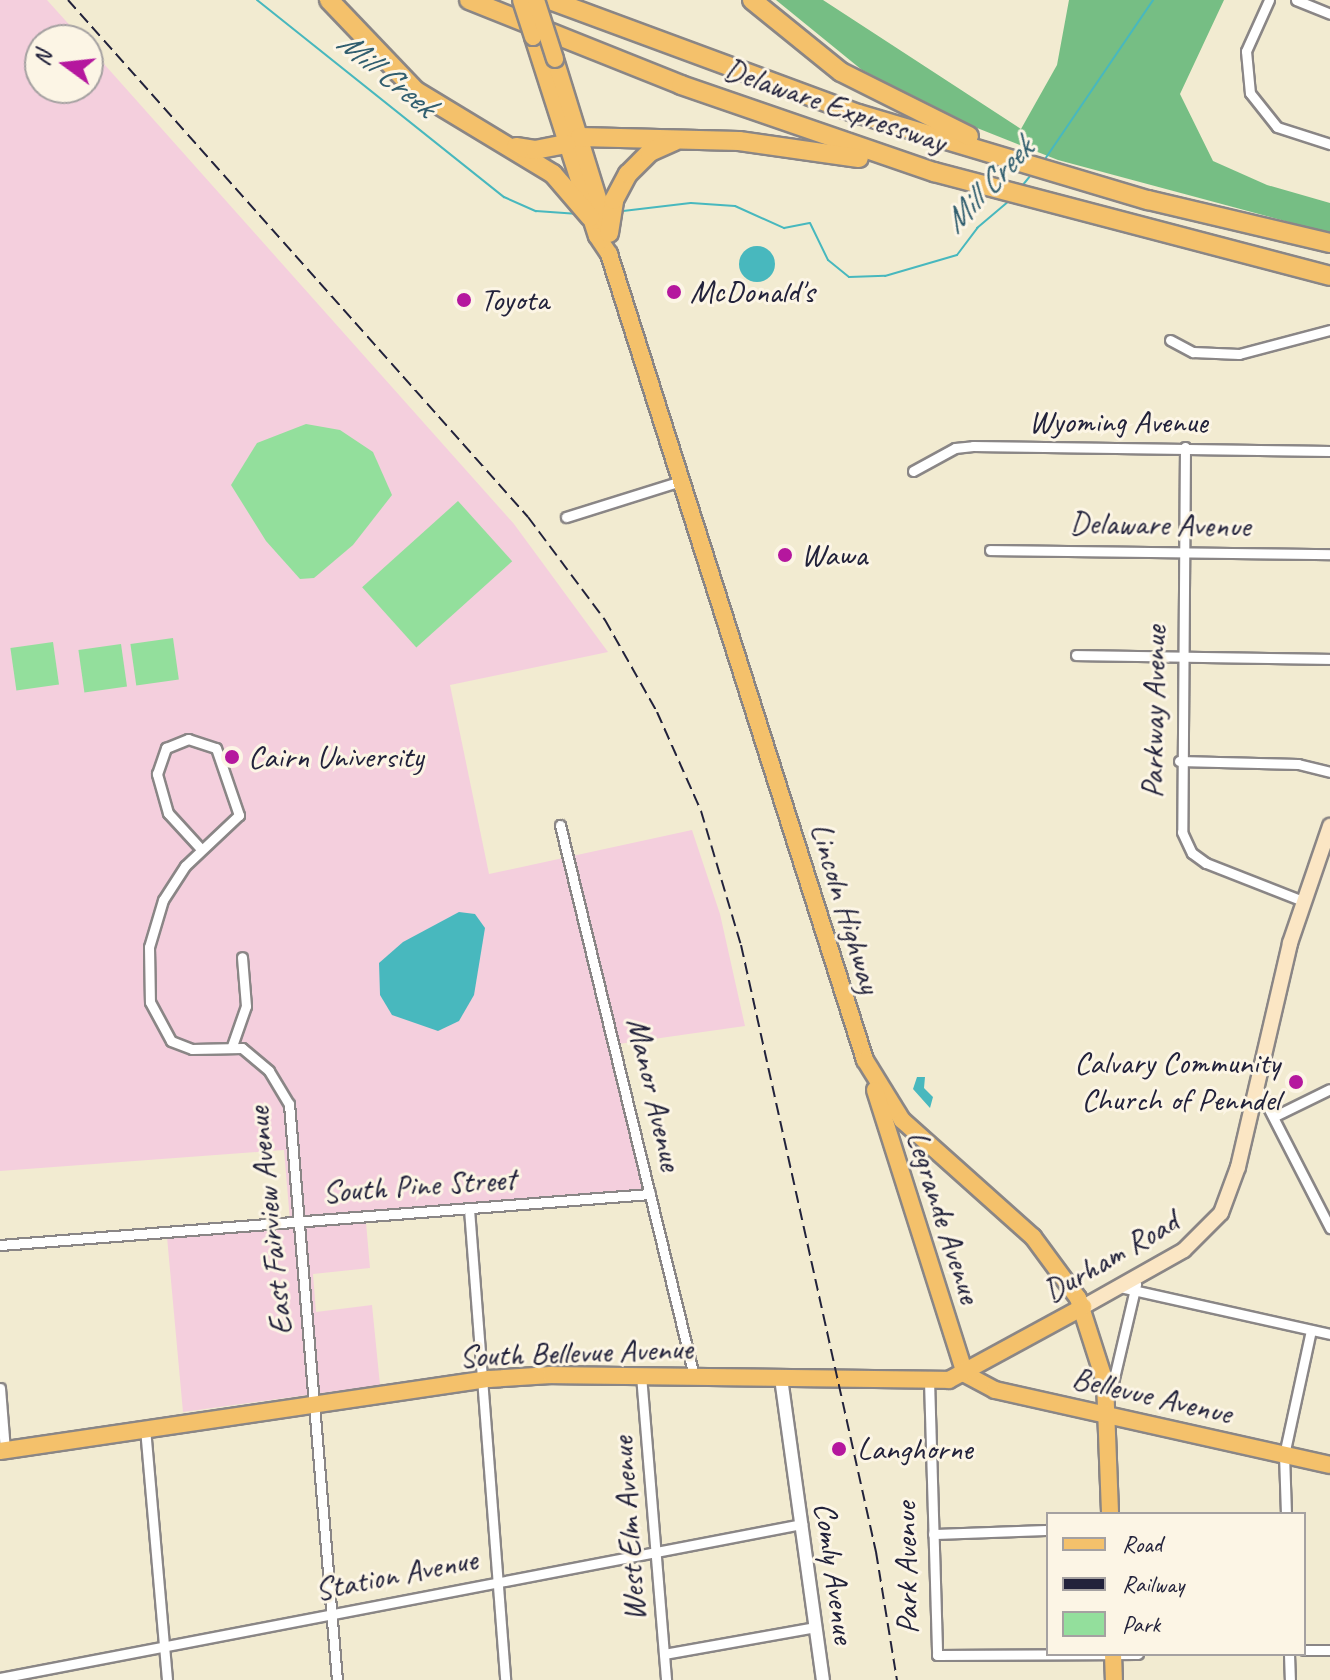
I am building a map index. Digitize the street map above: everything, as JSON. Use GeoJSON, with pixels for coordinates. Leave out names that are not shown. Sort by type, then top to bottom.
{"type":"FeatureCollection","features":[{"type":"Feature","properties":{"kind":"highway"},"geometry":{"type":"LineString","coordinates":[[329,0],[416,91],[564,183],[590,217]]}},
{"type":"Feature","properties":{"kind":"highway","name":"Delaware Expressway"},"geometry":{"type":"LineString","coordinates":[[469,0],[681,85],[934,172],[1023,198],[1330,276]]}},
{"type":"Feature","properties":{"kind":"highway","name":"Delaware Expressway"},"geometry":{"type":"LineString","coordinates":[[550,0],[830,105],[1026,162]]}},
{"type":"Feature","properties":{"kind":"highway"},"geometry":{"type":"LineString","coordinates":[[752,0],[863,85],[936,123],[1026,162],[1079,180],[1330,243]]}},
{"type":"Feature","properties":{"kind":"highway"},"geometry":{"type":"LineString","coordinates":[[505,144],[535,150],[573,140],[683,139],[804,148],[934,172]]}},
{"type":"Feature","properties":{"kind":"highway"},"geometry":{"type":"LineString","coordinates":[[609,233],[614,200],[628,174],[650,152],[683,139]]}},
{"type":"Feature","properties":{"kind":"main road"},"geometry":{"type":"LineString","coordinates":[[521,0],[538,52],[609,233],[609,254]]}},
{"type":"Feature","properties":{"kind":"main road"},"geometry":{"type":"LineString","coordinates":[[536,0],[555,59],[590,217],[609,254]]}},
{"type":"Feature","properties":{"kind":"main road","name":"Lincoln Highway"},"geometry":{"type":"LineString","coordinates":[[609,254],[872,1077],[916,1134],[1045,1250],[1083,1307],[1099,1354],[1107,1410],[1110,1512]]}},
{"type":"Feature","properties":{"kind":"main road","name":"Durham Road"},"geometry":{"type":"LineString","coordinates":[[965,1374],[1083,1307],[1131,1285],[1195,1243],[1221,1213],[1257,1086],[1303,901],[1330,826]]}},
{"type":"Feature","properties":{"kind":"main road","name":"Legrande Avenue"},"geometry":{"type":"LineString","coordinates":[[872,1077],[965,1374]]}},
{"type":"Feature","properties":{"kind":"main road","name":"South Bellevue Avenue"},"geometry":{"type":"LineString","coordinates":[[2,1454],[95,1435],[480,1380],[641,1375],[929,1380],[965,1374]]}},
{"type":"Feature","properties":{"kind":"main road","name":"Bellevue Avenue"},"geometry":{"type":"LineString","coordinates":[[965,1374],[995,1390],[1107,1410],[1330,1465]]}},
{"type":"Feature","properties":{"kind":"main road"},"geometry":{"type":"LineString","coordinates":[[1113,1656],[1114,1680]]}},
{"type":"Feature","properties":{"kind":"street"},"geometry":{"type":"LineString","coordinates":[[1269,0],[1246,51],[1250,93],[1277,127],[1330,144]]}},
{"type":"Feature","properties":{"kind":"street"},"geometry":{"type":"LineString","coordinates":[[1296,0],[1330,14]]}},
{"type":"Feature","properties":{"kind":"street"},"geometry":{"type":"LineString","coordinates":[[1170,340],[1193,352],[1239,354],[1330,330]]}},
{"type":"Feature","properties":{"kind":"street","name":"Wyoming Avenue"},"geometry":{"type":"LineString","coordinates":[[913,471],[964,446],[1330,451]]}},
{"type":"Feature","properties":{"kind":"street","name":"Parkway Avenue"},"geometry":{"type":"LineString","coordinates":[[1185,447],[1179,816],[1192,853],[1213,867],[1303,901]]}},
{"type":"Feature","properties":{"kind":"street"},"geometry":{"type":"LineString","coordinates":[[566,517],[681,481]]}},
{"type":"Feature","properties":{"kind":"street","name":"Delaware Avenue"},"geometry":{"type":"LineString","coordinates":[[990,550],[1330,554]]}},
{"type":"Feature","properties":{"kind":"street"},"geometry":{"type":"LineString","coordinates":[[1076,655],[1330,659]]}},
{"type":"Feature","properties":{"kind":"street"},"geometry":{"type":"LineString","coordinates":[[201,849],[163,801],[158,764],[166,748],[201,739],[216,748],[238,818],[201,849],[170,886],[153,926],[150,1002],[171,1041],[192,1049],[232,1046],[246,1006],[242,957]]}},
{"type":"Feature","properties":{"kind":"street"},"geometry":{"type":"LineString","coordinates":[[1179,761],[1298,764],[1330,772]]}},
{"type":"Feature","properties":{"kind":"street","name":"Manor Avenue"},"geometry":{"type":"LineString","coordinates":[[560,825],[694,1376]]}},
{"type":"Feature","properties":{"kind":"street","name":"East Fairview Avenue"},"geometry":{"type":"LineString","coordinates":[[232,1046],[253,1055],[269,1071],[289,1104],[337,1680]]}},
{"type":"Feature","properties":{"kind":"street"},"geometry":{"type":"LineString","coordinates":[[1257,1086],[1326,1208],[1330,1228]]}},
{"type":"Feature","properties":{"kind":"street"},"geometry":{"type":"LineString","coordinates":[[1275,1116],[1330,1089]]}},
{"type":"Feature","properties":{"kind":"street","name":"South Pine Street"},"geometry":{"type":"LineString","coordinates":[[0,1245],[650,1194]]}},
{"type":"Feature","properties":{"kind":"street"},"geometry":{"type":"LineString","coordinates":[[469,1209],[505,1680]]}},
{"type":"Feature","properties":{"kind":"street"},"geometry":{"type":"LineString","coordinates":[[1107,1410],[1131,1285],[1330,1334]]}},
{"type":"Feature","properties":{"kind":"street"},"geometry":{"type":"LineString","coordinates":[[1286,1512],[1284,1455],[1311,1330]]}},
{"type":"Feature","properties":{"kind":"street","name":"West Elm Avenue"},"geometry":{"type":"LineString","coordinates":[[641,1375],[653,1554],[666,1680]]}},
{"type":"Feature","properties":{"kind":"street","name":"Comly Avenue"},"geometry":{"type":"LineString","coordinates":[[781,1378],[823,1680]]}},
{"type":"Feature","properties":{"kind":"street","name":"Park Avenue"},"geometry":{"type":"LineString","coordinates":[[929,1380],[939,1657],[1046,1655]]}},
{"type":"Feature","properties":{"kind":"street"},"geometry":{"type":"LineString","coordinates":[[0,1388],[2,1454]]}},
{"type":"Feature","properties":{"kind":"street"},"geometry":{"type":"LineString","coordinates":[[145,1428],[167,1680]]}},
{"type":"Feature","properties":{"kind":"street","name":"Station Avenue"},"geometry":{"type":"LineString","coordinates":[[0,1678],[802,1524]]}},
{"type":"Feature","properties":{"kind":"street"},"geometry":{"type":"LineString","coordinates":[[933,1534],[1046,1530]]}},
{"type":"Feature","properties":{"kind":"street"},"geometry":{"type":"LineString","coordinates":[[664,1654],[816,1627]]}},
{"type":"Feature","properties":{"kind":"street"},"geometry":{"type":"LineString","coordinates":[[1306,1650],[1330,1650]]}},
{"type":"Feature","properties":{"kind":"street"},"geometry":{"type":"LineString","coordinates":[[1289,1656],[1290,1680]]}},
{"type":"Feature","properties":{"kind":"shaded area","name":"Cairn University"},"geometry":{"type":"Polygon","coordinates":[[[0,0],[47,0],[69,24],[24,24],[24,104],[104,104],[104,64],[514,524],[608,652],[450,685],[489,874],[692,830],[720,914],[745,1026],[611,1045],[643,1191],[365,1211],[370,1268],[313,1274],[316,1312],[372,1305],[380,1385],[183,1412],[167,1237],[290,1221],[284,1150],[0,1171],[0,0]]]}},
{"type":"Feature","properties":{"kind":"green space"},"geometry":{"type":"Polygon","coordinates":[[[776,0],[823,0],[1021,129],[1057,65],[1069,0],[1224,0],[1180,94],[1213,161],[1267,185],[1330,203],[1330,233],[1058,160],[962,122],[862,70],[776,0]]]}},
{"type":"Feature","properties":{"kind":"green space"},"geometry":{"type":"Polygon","coordinates":[[[306,424],[340,430],[373,452],[392,495],[353,545],[314,578],[300,579],[266,541],[231,485],[257,443],[306,424]]]}},
{"type":"Feature","properties":{"kind":"green space"},"geometry":{"type":"Polygon","coordinates":[[[458,501],[512,561],[416,648],[362,587],[458,501]]]}},
{"type":"Feature","properties":{"kind":"green space"},"geometry":{"type":"Polygon","coordinates":[[[173,638],[179,680],[136,686],[130,644],[173,638]]]}},
{"type":"Feature","properties":{"kind":"green space"},"geometry":{"type":"Polygon","coordinates":[[[53,642],[59,685],[16,691],[10,648],[53,642]]]}},
{"type":"Feature","properties":{"kind":"green space"},"geometry":{"type":"Polygon","coordinates":[[[121,644],[127,687],[84,693],[78,650],[121,644]]]}},
{"type":"Feature","properties":{"kind":"water"},"geometry":{"type":"Polygon","coordinates":[[[757,246],[770,251],[775,264],[770,277],[757,282],[744,277],[739,264],[744,251],[757,246]]]}},
{"type":"Feature","properties":{"kind":"water"},"geometry":{"type":"Polygon","coordinates":[[[459,912],[475,914],[485,928],[474,995],[459,1021],[438,1031],[392,1015],[380,995],[379,963],[403,942],[459,912]]]}},
{"type":"Feature","properties":{"kind":"water"},"geometry":{"type":"Polygon","coordinates":[[[917,1077],[925,1077],[924,1088],[933,1097],[930,1108],[913,1089],[917,1077]]]}},
{"type":"Feature","properties":{"kind":"waterway","name":"Mill Creek"},"geometry":{"type":"LineString","coordinates":[[257,0],[504,197],[536,211],[575,214]]}},
{"type":"Feature","properties":{"kind":"waterway","name":"Mill Creek"},"geometry":{"type":"LineString","coordinates":[[1043,162],[1153,0]]}},
{"type":"Feature","properties":{"kind":"waterway","name":"Mill Creek"},"geometry":{"type":"LineString","coordinates":[[1022,186],[1031,175]]}},
{"type":"Feature","properties":{"kind":"waterway","name":"Mill Creek"},"geometry":{"type":"LineString","coordinates":[[623,211],[691,203],[735,206],[784,228],[810,223],[828,260],[849,277],[885,276],[957,255],[977,228],[1010,200]]}},
{"type":"Feature","properties":{"kind":"railway"},"geometry":{"type":"LineString","coordinates":[[68,0],[528,517],[605,620],[657,712],[701,811],[741,945],[876,1552],[897,1680]]}},
{"type":"Feature","properties":{"kind":"place","name":"McDonald's"},"geometry":{"type":"Point","coordinates":[674,292]}},
{"type":"Feature","properties":{"kind":"place","name":"Toyota"},"geometry":{"type":"Point","coordinates":[464,300]}},
{"type":"Feature","properties":{"kind":"place","name":"Wawa"},"geometry":{"type":"Point","coordinates":[785,555]}},
{"type":"Feature","properties":{"kind":"place","name":"Cairn University"},"geometry":{"type":"Point","coordinates":[232,757]}},
{"type":"Feature","properties":{"kind":"place","name":"Calvary Community Church of Penndel"},"geometry":{"type":"Point","coordinates":[1296,1082]}},
{"type":"Feature","properties":{"kind":"place","name":"Langhorne"},"geometry":{"type":"Point","coordinates":[839,1449]}}]}
